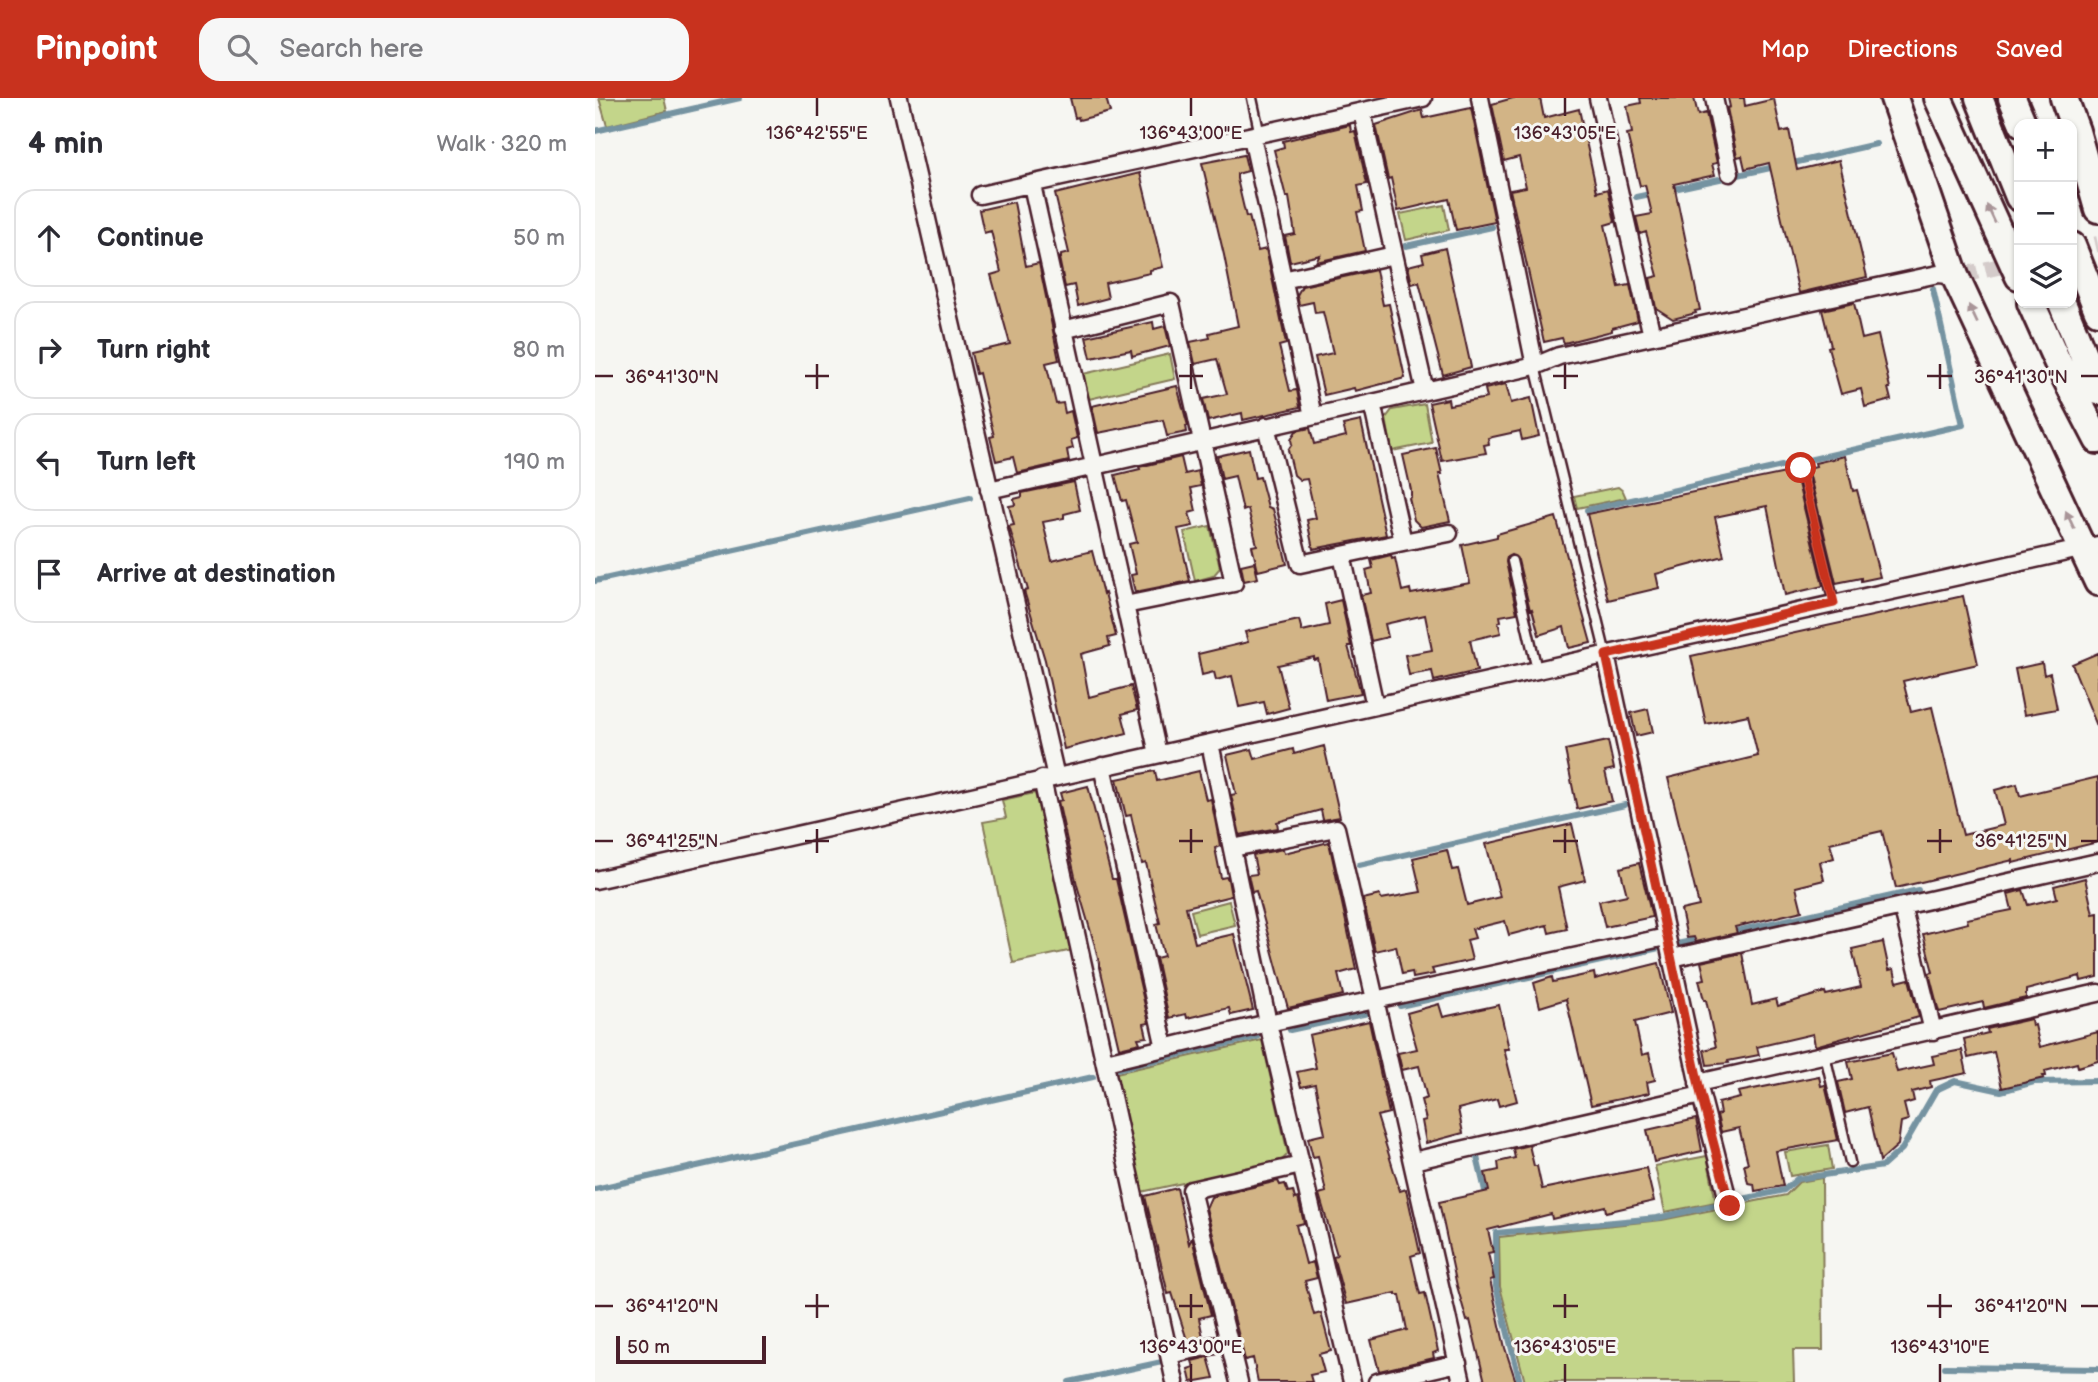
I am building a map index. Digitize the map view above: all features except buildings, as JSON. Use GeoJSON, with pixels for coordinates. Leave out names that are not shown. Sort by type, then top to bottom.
{"type":"FeatureCollection","features":[{"type":"Feature","properties":{"kind":"highway"},"geometry":{"type":"LineString","coordinates":[[1894,98],[1958,276],[2091,547],[2098,582]]}},
{"type":"Feature","properties":{"kind":"highway"},"geometry":{"type":"LineString","coordinates":[[1938,98],[2014,265]]}},
{"type":"Feature","properties":{"kind":"highway"},"geometry":{"type":"LineString","coordinates":[[1979,98],[2014,185]]}},
{"type":"Feature","properties":{"kind":"highway"},"geometry":{"type":"LineString","coordinates":[[2012,98],[2021,119]]}},
{"type":"Feature","properties":{"kind":"highway"},"geometry":{"type":"LineString","coordinates":[[2064,98],[2098,209]]}},
{"type":"Feature","properties":{"kind":"highway"},"geometry":{"type":"LineString","coordinates":[[2077,258],[2098,311]]}},
{"type":"Feature","properties":{"kind":"highway"},"geometry":{"type":"LineString","coordinates":[[2033,308],[2098,440]]}},
{"type":"Feature","properties":{"kind":"highway"},"geometry":{"type":"LineString","coordinates":[[2064,308],[2098,391]]}},
{"type":"Feature","properties":{"kind":"street"},"geometry":{"type":"LineString","coordinates":[[899,98],[989,490],[1106,1062],[1175,1382]]}},
{"type":"Feature","properties":{"kind":"street"},"geometry":{"type":"LineString","coordinates":[[979,195],[1423,98]]}},
{"type":"Feature","properties":{"kind":"street"},"geometry":{"type":"LineString","coordinates":[[1480,98],[1535,366]]}},
{"type":"Feature","properties":{"kind":"street"},"geometry":{"type":"LineString","coordinates":[[1598,98],[1651,336]]}},
{"type":"Feature","properties":{"kind":"street"},"geometry":{"type":"LineString","coordinates":[[1714,98],[1730,173]]}},
{"type":"Feature","properties":{"kind":"street"},"geometry":{"type":"LineString","coordinates":[[1362,112],[1425,391]]}},
{"type":"Feature","properties":{"kind":"street"},"geometry":{"type":"LineString","coordinates":[[1256,136],[1283,280],[1313,416]]}},
{"type":"Feature","properties":{"kind":"street"},"geometry":{"type":"LineString","coordinates":[[1032,185],[1158,754]]}},
{"type":"Feature","properties":{"kind":"street"},"geometry":{"type":"LineString","coordinates":[[1283,280],[1394,255]]}},
{"type":"Feature","properties":{"kind":"street"},"geometry":{"type":"LineString","coordinates":[[989,490],[1535,366],[1559,356],[1938,274],[1958,276]]}},
{"type":"Feature","properties":{"kind":"street"},"geometry":{"type":"LineString","coordinates":[[1063,330],[1171,303],[1234,583],[1125,605]]}},
{"type":"Feature","properties":{"kind":"street"},"geometry":{"type":"LineString","coordinates":[[1372,403],[1403,542]]}},
{"type":"Feature","properties":{"kind":"street"},"geometry":{"type":"LineString","coordinates":[[1266,426],[1300,564],[1450,533]]}},
{"type":"Feature","properties":{"kind":"street"},"geometry":{"type":"LineString","coordinates":[[595,880],[2091,547]]}},
{"type":"Feature","properties":{"kind":"street"},"geometry":{"type":"LineString","coordinates":[[1342,555],[1375,706]]}},
{"type":"Feature","properties":{"kind":"street"},"geometry":{"type":"LineString","coordinates":[[1606,655],[1700,1089],[1729,1203]]}},
{"type":"Feature","properties":{"kind":"street"},"geometry":{"type":"LineString","coordinates":[[1210,743],[1268,1023],[1352,1382]]}},
{"type":"Feature","properties":{"kind":"street"},"geometry":{"type":"LineString","coordinates":[[1102,766],[1165,1048]]}},
{"type":"Feature","properties":{"kind":"street"},"geometry":{"type":"LineString","coordinates":[[1232,848],[1336,828],[1462,1382]]}},
{"type":"Feature","properties":{"kind":"street"},"geometry":{"type":"LineString","coordinates":[[1672,958],[2098,862]]}},
{"type":"Feature","properties":{"kind":"street"},"geometry":{"type":"LineString","coordinates":[[1902,906],[1933,1031]]}},
{"type":"Feature","properties":{"kind":"street"},"geometry":{"type":"LineString","coordinates":[[1106,1062],[1268,1023],[1666,937]]}},
{"type":"Feature","properties":{"kind":"street"},"geometry":{"type":"LineString","coordinates":[[1413,1161],[1825,1055],[2098,993]]}},
{"type":"Feature","properties":{"kind":"street"},"geometry":{"type":"LineString","coordinates":[[1239,1382],[1191,1190],[1301,1165]]}},
{"type":"Feature","properties":{"kind":"street"},"geometry":{"type":"LineString","coordinates":[[1169,1355],[1229,1342]]}},
{"type":"Feature","properties":{"kind":"street"},"geometry":{"type":"LineString","coordinates":[[1377,1382],[1458,1363]]}},
{"type":"Feature","properties":{"kind":"lane"},"geometry":{"type":"LineString","coordinates":[[1252,98],[1256,136]]}},
{"type":"Feature","properties":{"kind":"lane"},"geometry":{"type":"LineString","coordinates":[[1535,366],[1606,655]]}},
{"type":"Feature","properties":{"kind":"lane"},"geometry":{"type":"LineString","coordinates":[[1801,468],[1834,603]]}},
{"type":"Feature","properties":{"kind":"lane"},"geometry":{"type":"LineString","coordinates":[[1512,561],[1537,670]]}},
{"type":"Feature","properties":{"kind":"lane"},"geometry":{"type":"LineString","coordinates":[[1825,1055],[1850,1162]]}},
{"type":"Feature","properties":{"kind":"green space"},"geometry":{"type":"Polygon","coordinates":[[[599,98],[664,98],[667,111],[607,126],[599,98]]]}},
{"type":"Feature","properties":{"kind":"green space"},"geometry":{"type":"Polygon","coordinates":[[[1444,205],[1449,230],[1406,240],[1400,214],[1444,205]]]}},
{"type":"Feature","properties":{"kind":"green space"},"geometry":{"type":"Polygon","coordinates":[[[1170,354],[1175,379],[1089,399],[1083,374],[1170,354]]]}},
{"type":"Feature","properties":{"kind":"green space"},"geometry":{"type":"Polygon","coordinates":[[[1425,404],[1432,443],[1392,451],[1386,418],[1392,410],[1425,404]]]}},
{"type":"Feature","properties":{"kind":"green space"},"geometry":{"type":"Polygon","coordinates":[[[1618,487],[1626,498],[1577,508],[1574,496],[1618,487]]]}},
{"type":"Feature","properties":{"kind":"green space"},"geometry":{"type":"Polygon","coordinates":[[[1210,526],[1220,568],[1213,576],[1195,581],[1184,532],[1210,526]]]}},
{"type":"Feature","properties":{"kind":"green space"},"geometry":{"type":"Polygon","coordinates":[[[1035,793],[1073,950],[1013,963],[983,822],[1006,818],[1002,800],[1035,793]]]}},
{"type":"Feature","properties":{"kind":"green space"},"geometry":{"type":"Polygon","coordinates":[[[1229,901],[1235,925],[1197,934],[1191,911],[1229,901]]]}},
{"type":"Feature","properties":{"kind":"green space"},"geometry":{"type":"Polygon","coordinates":[[[1262,1040],[1288,1154],[1280,1162],[1141,1192],[1116,1073],[1262,1040]]]}},
{"type":"Feature","properties":{"kind":"green space"},"geometry":{"type":"Polygon","coordinates":[[[1828,1145],[1832,1169],[1790,1176],[1785,1152],[1828,1145]]]}},
{"type":"Feature","properties":{"kind":"green space"},"geometry":{"type":"Polygon","coordinates":[[[1707,1156],[1716,1202],[1665,1212],[1655,1166],[1707,1156]]]}},
{"type":"Feature","properties":{"kind":"green space"},"geometry":{"type":"Polygon","coordinates":[[[1822,1178],[1823,1350],[1793,1350],[1794,1382],[1525,1382],[1500,1287],[1499,1237],[1662,1220],[1786,1195],[1799,1182],[1822,1178]]]}},
{"type":"Feature","properties":{"kind":"waterway"},"geometry":{"type":"LineString","coordinates":[[595,131],[740,98]]}},
{"type":"Feature","properties":{"kind":"waterway"},"geometry":{"type":"LineString","coordinates":[[1789,164],[1876,144]]}},
{"type":"Feature","properties":{"kind":"waterway"},"geometry":{"type":"LineString","coordinates":[[1669,190],[1775,167]]}},
{"type":"Feature","properties":{"kind":"waterway"},"geometry":{"type":"LineString","coordinates":[[1636,197],[1655,193]]}},
{"type":"Feature","properties":{"kind":"waterway"},"geometry":{"type":"LineString","coordinates":[[1406,246],[1492,227]]}},
{"type":"Feature","properties":{"kind":"waterway"},"geometry":{"type":"LineString","coordinates":[[1587,510],[1963,425],[1933,289]]}},
{"type":"Feature","properties":{"kind":"waterway"},"geometry":{"type":"LineString","coordinates":[[595,581],[970,498]]}},
{"type":"Feature","properties":{"kind":"waterway"},"geometry":{"type":"LineString","coordinates":[[1359,865],[1625,805]]}},
{"type":"Feature","properties":{"kind":"waterway"},"geometry":{"type":"LineString","coordinates":[[1728,933],[1918,890]]}},
{"type":"Feature","properties":{"kind":"waterway"},"geometry":{"type":"LineString","coordinates":[[1677,944],[1700,939]]}},
{"type":"Feature","properties":{"kind":"waterway"},"geometry":{"type":"LineString","coordinates":[[1400,1006],[1659,948]]}},
{"type":"Feature","properties":{"kind":"waterway"},"geometry":{"type":"LineString","coordinates":[[1290,1030],[1368,1013]]}},
{"type":"Feature","properties":{"kind":"waterway"},"geometry":{"type":"LineString","coordinates":[[1116,1069],[1257,1037]]}},
{"type":"Feature","properties":{"kind":"waterway"},"geometry":{"type":"LineString","coordinates":[[595,1189],[1093,1077]]}},
{"type":"Feature","properties":{"kind":"waterway"},"geometry":{"type":"LineString","coordinates":[[1520,1382],[1496,1286],[1496,1233],[1657,1218],[1784,1190],[1797,1179],[1883,1166],[1902,1149],[1936,1090],[1955,1081],[2001,1091],[2034,1082],[2098,1081]]}},
{"type":"Feature","properties":{"kind":"waterway"},"geometry":{"type":"LineString","coordinates":[[1477,1157],[1487,1199]]}},
{"type":"Feature","properties":{"kind":"waterway"},"geometry":{"type":"LineString","coordinates":[[1069,1382],[1162,1362]]}},
{"type":"Feature","properties":{"kind":"waterway"},"geometry":{"type":"LineString","coordinates":[[1945,1367],[2098,1369]]}},
{"type":"Feature","properties":{"kind":"tunnel"},"geometry":{"type":"LineString","coordinates":[[2077,249],[2098,244]]}},
{"type":"Feature","properties":{"kind":"tunnel"},"geometry":{"type":"LineString","coordinates":[[1962,275],[2014,263]]}},
{"type":"Feature","properties":{"kind":"route"},"geometry":{"type":"LineString","coordinates":[[1730,1206],[1701,1095],[1606,655],[1834,603],[1801,468]]}}]}
